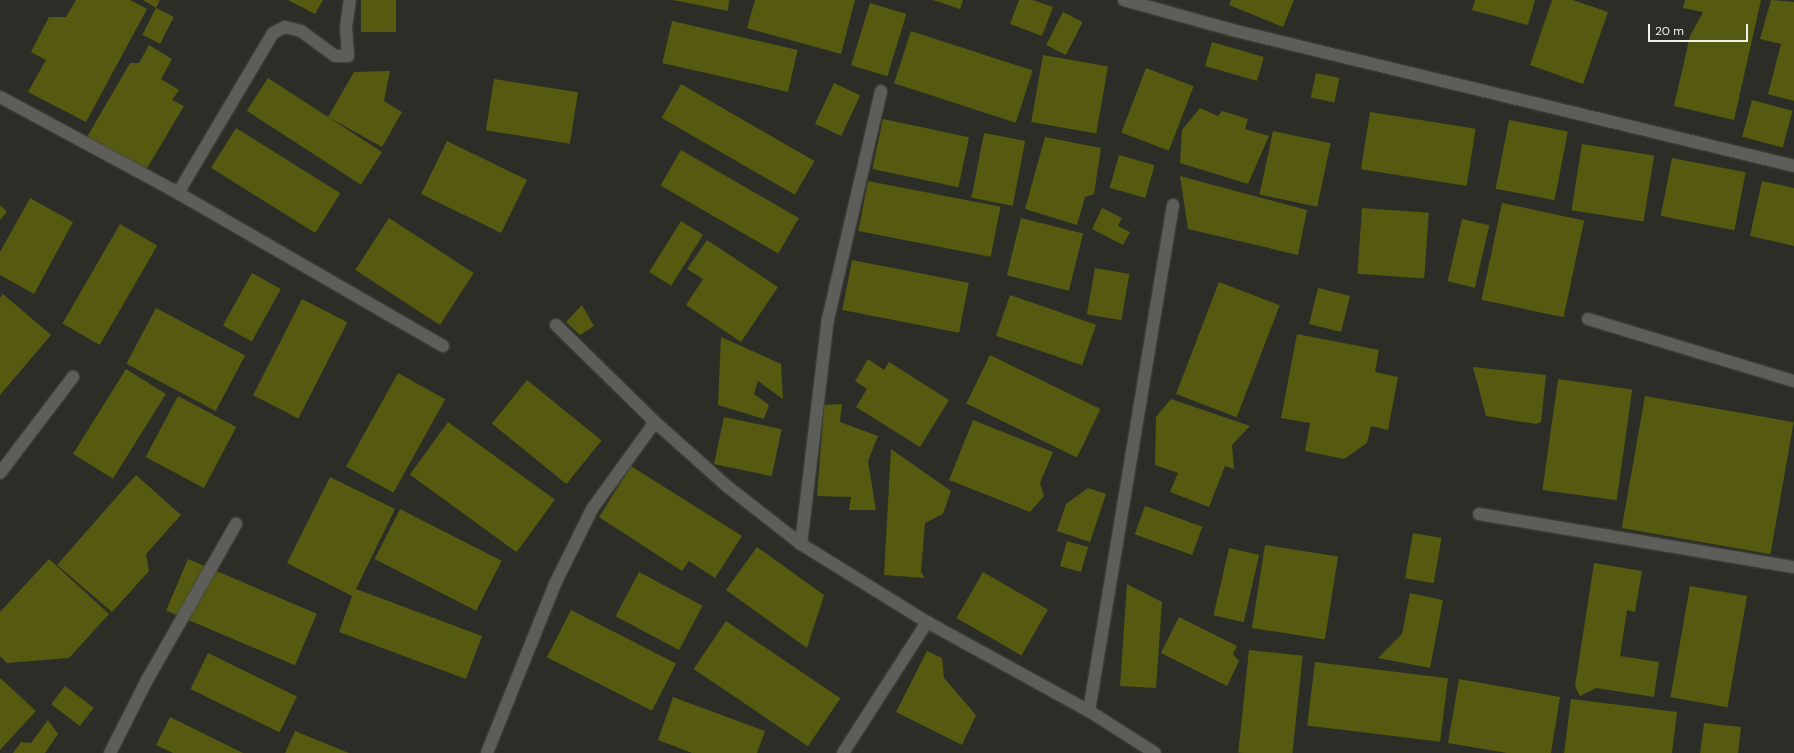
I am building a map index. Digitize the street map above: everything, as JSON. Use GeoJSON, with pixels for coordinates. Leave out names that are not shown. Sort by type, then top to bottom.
{"type":"FeatureCollection","features":[{"type":"Feature","properties":{"kind":"street"},"geometry":{"type":"LineString","coordinates":[[178,193],[273,33],[285,27],[301,31],[335,56],[348,56],[346,26],[350,0]]}},
{"type":"Feature","properties":{"kind":"street"},"geometry":{"type":"LineString","coordinates":[[1124,0],[1232,30],[1794,166]]}},
{"type":"Feature","properties":{"kind":"street"},"geometry":{"type":"LineString","coordinates":[[801,544],[828,319],[881,91]]}},
{"type":"Feature","properties":{"kind":"street"},"geometry":{"type":"LineString","coordinates":[[0,97],[178,193],[443,346]]}},
{"type":"Feature","properties":{"kind":"street"},"geometry":{"type":"LineString","coordinates":[[1089,711],[1172,205]]}},
{"type":"Feature","properties":{"kind":"street"},"geometry":{"type":"LineString","coordinates":[[1588,319],[1794,381]]}},
{"type":"Feature","properties":{"kind":"street"},"geometry":{"type":"LineString","coordinates":[[556,325],[655,422],[728,487],[801,544],[927,622],[1089,711],[1155,753]]}},
{"type":"Feature","properties":{"kind":"street"},"geometry":{"type":"LineString","coordinates":[[0,473],[73,377]]}},
{"type":"Feature","properties":{"kind":"street"},"geometry":{"type":"LineString","coordinates":[[487,753],[554,586],[592,509],[655,422]]}},
{"type":"Feature","properties":{"kind":"street"},"geometry":{"type":"LineString","coordinates":[[1479,514],[1794,567]]}},
{"type":"Feature","properties":{"kind":"street"},"geometry":{"type":"LineString","coordinates":[[110,753],[147,680],[236,524]]}},
{"type":"Feature","properties":{"kind":"street"},"geometry":{"type":"LineString","coordinates":[[843,753],[927,622]]}},
{"type":"Feature","properties":{"kind":"building"},"geometry":{"type":"Polygon","coordinates":[[[76,0],[130,0],[147,9],[86,122],[28,92],[46,60],[31,52],[49,17],[66,17],[76,0]]]}},
{"type":"Feature","properties":{"kind":"building"},"geometry":{"type":"Polygon","coordinates":[[[143,0],[160,0],[156,8],[143,0]]]}},
{"type":"Feature","properties":{"kind":"building"},"geometry":{"type":"Polygon","coordinates":[[[288,0],[323,0],[315,14],[288,0]]]}},
{"type":"Feature","properties":{"kind":"building"},"geometry":{"type":"Polygon","coordinates":[[[361,0],[396,0],[396,32],[361,32],[361,0]]]}},
{"type":"Feature","properties":{"kind":"building"},"geometry":{"type":"Polygon","coordinates":[[[673,0],[729,0],[728,11],[673,0]]]}},
{"type":"Feature","properties":{"kind":"building"},"geometry":{"type":"Polygon","coordinates":[[[755,0],[855,0],[841,54],[747,28],[755,0]]]}},
{"type":"Feature","properties":{"kind":"building"},"geometry":{"type":"Polygon","coordinates":[[[933,0],[963,0],[960,9],[933,0]]]}},
{"type":"Feature","properties":{"kind":"building"},"geometry":{"type":"Polygon","coordinates":[[[1019,0],[1033,0],[1053,7],[1042,36],[1010,24],[1019,0]]]}},
{"type":"Feature","properties":{"kind":"building"},"geometry":{"type":"Polygon","coordinates":[[[1231,0],[1294,0],[1283,27],[1229,5],[1231,0]]]}},
{"type":"Feature","properties":{"kind":"building"},"geometry":{"type":"Polygon","coordinates":[[[1475,0],[1535,0],[1528,25],[1472,10],[1475,0]]]}},
{"type":"Feature","properties":{"kind":"building"},"geometry":{"type":"Polygon","coordinates":[[[1552,0],[1573,0],[1608,12],[1583,84],[1530,65],[1552,0]]]}},
{"type":"Feature","properties":{"kind":"building"},"geometry":{"type":"Polygon","coordinates":[[[1685,0],[1761,0],[1734,120],[1674,106],[1690,36],[1703,12],[1683,8],[1685,0]]]}},
{"type":"Feature","properties":{"kind":"building"},"geometry":{"type":"Polygon","coordinates":[[[1771,0],[1794,2],[1794,101],[1768,94],[1781,44],[1760,39],[1771,0]]]}},
{"type":"Feature","properties":{"kind":"building"},"geometry":{"type":"Polygon","coordinates":[[[870,3],[906,14],[887,76],[851,65],[870,3]]]}},
{"type":"Feature","properties":{"kind":"building"},"geometry":{"type":"Polygon","coordinates":[[[156,8],[174,17],[160,44],[142,35],[156,8]]]}},
{"type":"Feature","properties":{"kind":"building"},"geometry":{"type":"Polygon","coordinates":[[[1063,12],[1083,22],[1066,55],[1046,45],[1063,12]]]}},
{"type":"Feature","properties":{"kind":"building"},"geometry":{"type":"Polygon","coordinates":[[[672,21],[798,50],[788,92],[662,63],[672,21]]]}},
{"type":"Feature","properties":{"kind":"building"},"geometry":{"type":"Polygon","coordinates":[[[911,31],[1033,71],[1016,123],[894,83],[911,31]]]}},
{"type":"Feature","properties":{"kind":"building"},"geometry":{"type":"Polygon","coordinates":[[[1212,42],[1264,57],[1257,81],[1205,66],[1212,42]]]}},
{"type":"Feature","properties":{"kind":"building"},"geometry":{"type":"Polygon","coordinates":[[[149,45],[172,59],[161,79],[179,90],[172,100],[184,106],[146,170],[87,137],[130,63],[139,63],[149,45]]]}},
{"type":"Feature","properties":{"kind":"building"},"geometry":{"type":"Polygon","coordinates":[[[1043,55],[1108,66],[1096,133],[1031,122],[1043,55]]]}},
{"type":"Feature","properties":{"kind":"building"},"geometry":{"type":"Polygon","coordinates":[[[1146,68],[1194,86],[1169,151],[1121,132],[1146,68]]]}},
{"type":"Feature","properties":{"kind":"building"},"geometry":{"type":"Polygon","coordinates":[[[390,71],[384,101],[402,112],[382,147],[328,117],[354,72],[390,71]]]}},
{"type":"Feature","properties":{"kind":"building"},"geometry":{"type":"Polygon","coordinates":[[[1316,73],[1339,78],[1334,102],[1311,97],[1316,73]]]}},
{"type":"Feature","properties":{"kind":"building"},"geometry":{"type":"Polygon","coordinates":[[[268,78],[382,152],[361,185],[247,111],[268,78]]]}},
{"type":"Feature","properties":{"kind":"building"},"geometry":{"type":"Polygon","coordinates":[[[494,79],[578,92],[570,144],[486,130],[494,79]]]}},
{"type":"Feature","properties":{"kind":"building"},"geometry":{"type":"Polygon","coordinates":[[[834,83],[860,95],[841,136],[815,124],[834,83]]]}},
{"type":"Feature","properties":{"kind":"building"},"geometry":{"type":"Polygon","coordinates":[[[681,84],[814,161],[795,195],[662,118],[681,84]]]}},
{"type":"Feature","properties":{"kind":"building"},"geometry":{"type":"Polygon","coordinates":[[[1752,100],[1793,111],[1783,148],[1742,137],[1752,100]]]}},
{"type":"Feature","properties":{"kind":"building"},"geometry":{"type":"Polygon","coordinates":[[[1200,108],[1218,116],[1222,111],[1248,119],[1245,129],[1269,136],[1248,184],[1180,163],[1182,130],[1200,108]]]}},
{"type":"Feature","properties":{"kind":"building"},"geometry":{"type":"Polygon","coordinates":[[[1370,112],[1476,129],[1467,186],[1361,169],[1370,112]]]}},
{"type":"Feature","properties":{"kind":"building"},"geometry":{"type":"Polygon","coordinates":[[[883,119],[969,137],[958,187],[872,169],[883,119]]]}},
{"type":"Feature","properties":{"kind":"building"},"geometry":{"type":"Polygon","coordinates":[[[1509,120],[1568,131],[1555,200],[1496,189],[1509,120]]]}},
{"type":"Feature","properties":{"kind":"building"},"geometry":{"type":"Polygon","coordinates":[[[236,128],[340,193],[315,233],[211,168],[236,128]]]}},
{"type":"Feature","properties":{"kind":"building"},"geometry":{"type":"Polygon","coordinates":[[[1273,131],[1331,143],[1317,207],[1259,195],[1273,131]]]}},
{"type":"Feature","properties":{"kind":"building"},"geometry":{"type":"Polygon","coordinates":[[[984,133],[1025,141],[1013,206],[971,198],[984,133]]]}},
{"type":"Feature","properties":{"kind":"building"},"geometry":{"type":"Polygon","coordinates":[[[1045,137],[1101,148],[1094,194],[1085,197],[1077,225],[1025,209],[1045,137]]]}},
{"type":"Feature","properties":{"kind":"building"},"geometry":{"type":"Polygon","coordinates":[[[447,141],[527,180],[501,233],[421,194],[447,141]]]}},
{"type":"Feature","properties":{"kind":"building"},"geometry":{"type":"Polygon","coordinates":[[[1582,144],[1654,155],[1644,222],[1572,210],[1582,144]]]}},
{"type":"Feature","properties":{"kind":"building"},"geometry":{"type":"Polygon","coordinates":[[[681,150],[799,218],[778,254],[660,186],[681,150]]]}},
{"type":"Feature","properties":{"kind":"building"},"geometry":{"type":"Polygon","coordinates":[[[1119,155],[1155,165],[1145,198],[1110,188],[1119,155]]]}},
{"type":"Feature","properties":{"kind":"building"},"geometry":{"type":"Polygon","coordinates":[[[1672,158],[1746,172],[1734,230],[1661,216],[1672,158]]]}},
{"type":"Feature","properties":{"kind":"building"},"geometry":{"type":"Polygon","coordinates":[[[1180,176],[1307,210],[1298,255],[1188,229],[1180,176]]]}},
{"type":"Feature","properties":{"kind":"building"},"geometry":{"type":"Polygon","coordinates":[[[868,181],[1001,207],[991,257],[858,231],[868,181]]]}},
{"type":"Feature","properties":{"kind":"building"},"geometry":{"type":"Polygon","coordinates":[[[1762,181],[1794,188],[1794,246],[1750,236],[1762,181]]]}},
{"type":"Feature","properties":{"kind":"building"},"geometry":{"type":"Polygon","coordinates":[[[30,198],[73,222],[34,294],[0,275],[0,252],[30,198]]]}},
{"type":"Feature","properties":{"kind":"building"},"geometry":{"type":"Polygon","coordinates":[[[1502,203],[1584,220],[1564,317],[1481,300],[1502,203]]]}},
{"type":"Feature","properties":{"kind":"building"},"geometry":{"type":"Polygon","coordinates":[[[0,205],[7,212],[0,220],[0,205]]]}},
{"type":"Feature","properties":{"kind":"building"},"geometry":{"type":"Polygon","coordinates":[[[1102,208],[1122,218],[1118,226],[1130,232],[1123,245],[1092,229],[1102,208]]]}},
{"type":"Feature","properties":{"kind":"building"},"geometry":{"type":"Polygon","coordinates":[[[1362,208],[1429,213],[1424,279],[1357,274],[1362,208]]]}},
{"type":"Feature","properties":{"kind":"building"},"geometry":{"type":"Polygon","coordinates":[[[389,218],[474,273],[440,325],[355,270],[389,218]]]}},
{"type":"Feature","properties":{"kind":"building"},"geometry":{"type":"Polygon","coordinates":[[[1021,218],[1083,233],[1069,291],[1007,275],[1021,218]]]}},
{"type":"Feature","properties":{"kind":"building"},"geometry":{"type":"Polygon","coordinates":[[[1462,219],[1489,225],[1475,288],[1448,281],[1462,219]]]}},
{"type":"Feature","properties":{"kind":"building"},"geometry":{"type":"Polygon","coordinates":[[[681,221],[703,235],[671,286],[649,272],[681,221]]]}},
{"type":"Feature","properties":{"kind":"building"},"geometry":{"type":"Polygon","coordinates":[[[120,224],[157,246],[100,345],[63,324],[120,224]]]}},
{"type":"Feature","properties":{"kind":"building"},"geometry":{"type":"Polygon","coordinates":[[[707,240],[778,287],[741,342],[686,305],[703,279],[687,269],[707,240]]]}},
{"type":"Feature","properties":{"kind":"building"},"geometry":{"type":"Polygon","coordinates":[[[852,260],[969,283],[959,333],[842,310],[852,260]]]}},
{"type":"Feature","properties":{"kind":"building"},"geometry":{"type":"Polygon","coordinates":[[[1095,268],[1129,274],[1121,320],[1087,314],[1095,268]]]}},
{"type":"Feature","properties":{"kind":"building"},"geometry":{"type":"Polygon","coordinates":[[[252,273],[281,289],[252,341],[223,325],[252,273]]]}},
{"type":"Feature","properties":{"kind":"building"},"geometry":{"type":"Polygon","coordinates":[[[1219,282],[1280,305],[1237,417],[1176,394],[1219,282]]]}},
{"type":"Feature","properties":{"kind":"building"},"geometry":{"type":"Polygon","coordinates":[[[1318,288],[1350,296],[1341,332],[1309,324],[1318,288]]]}},
{"type":"Feature","properties":{"kind":"building"},"geometry":{"type":"Polygon","coordinates":[[[3,294],[51,335],[0,395],[0,298],[3,294]]]}},
{"type":"Feature","properties":{"kind":"building"},"geometry":{"type":"Polygon","coordinates":[[[1010,295],[1096,325],[1082,365],[996,336],[1010,295]]]}},
{"type":"Feature","properties":{"kind":"building"},"geometry":{"type":"Polygon","coordinates":[[[302,299],[347,322],[298,418],[253,395],[302,299]]]}},
{"type":"Feature","properties":{"kind":"building"},"geometry":{"type":"Polygon","coordinates":[[[582,305],[594,326],[580,335],[566,322],[582,305]]]}},
{"type":"Feature","properties":{"kind":"building"},"geometry":{"type":"Polygon","coordinates":[[[156,308],[245,355],[216,411],[126,364],[156,308]]]}},
{"type":"Feature","properties":{"kind":"building"},"geometry":{"type":"Polygon","coordinates":[[[1297,334],[1379,350],[1375,372],[1398,377],[1388,430],[1371,426],[1367,443],[1344,459],[1305,451],[1310,423],[1281,418],[1297,334]]]}},
{"type":"Feature","properties":{"kind":"building"},"geometry":{"type":"Polygon","coordinates":[[[721,337],[781,364],[783,399],[758,381],[754,394],[769,405],[764,419],[718,405],[721,337]]]}},
{"type":"Feature","properties":{"kind":"building"},"geometry":{"type":"Polygon","coordinates":[[[990,355],[1101,409],[1077,457],[966,404],[990,355]]]}},
{"type":"Feature","properties":{"kind":"building"},"geometry":{"type":"Polygon","coordinates":[[[868,359],[884,370],[889,362],[949,400],[920,447],[856,407],[867,389],[855,381],[868,359]]]}},
{"type":"Feature","properties":{"kind":"building"},"geometry":{"type":"Polygon","coordinates":[[[1473,367],[1546,375],[1541,422],[1536,424],[1486,416],[1473,367]]]}},
{"type":"Feature","properties":{"kind":"building"},"geometry":{"type":"Polygon","coordinates":[[[126,369],[166,394],[113,479],[73,454],[126,369]]]}},
{"type":"Feature","properties":{"kind":"building"},"geometry":{"type":"Polygon","coordinates":[[[398,373],[445,399],[393,493],[346,467],[398,373]]]}},
{"type":"Feature","properties":{"kind":"building"},"geometry":{"type":"Polygon","coordinates":[[[1558,379],[1632,389],[1617,500],[1542,490],[1558,379]]]}},
{"type":"Feature","properties":{"kind":"building"},"geometry":{"type":"Polygon","coordinates":[[[527,380],[602,440],[566,484],[492,424],[527,380]]]}},
{"type":"Feature","properties":{"kind":"building"},"geometry":{"type":"Polygon","coordinates":[[[178,396],[236,427],[204,488],[146,457],[178,396]]]}},
{"type":"Feature","properties":{"kind":"building"},"geometry":{"type":"Polygon","coordinates":[[[1645,396],[1794,422],[1770,554],[1622,528],[1645,396]]]}},
{"type":"Feature","properties":{"kind":"building"},"geometry":{"type":"Polygon","coordinates":[[[1171,399],[1250,426],[1232,445],[1234,469],[1225,466],[1209,507],[1170,492],[1178,473],[1155,465],[1156,417],[1171,399]]]}},
{"type":"Feature","properties":{"kind":"building"},"geometry":{"type":"Polygon","coordinates":[[[842,404],[840,422],[878,436],[868,461],[876,510],[849,510],[851,497],[817,496],[824,405],[842,404]]]}},
{"type":"Feature","properties":{"kind":"building"},"geometry":{"type":"Polygon","coordinates":[[[724,417],[782,429],[772,476],[714,464],[724,417]]]}},
{"type":"Feature","properties":{"kind":"building"},"geometry":{"type":"Polygon","coordinates":[[[973,420],[1053,452],[1040,483],[1044,496],[1030,512],[949,480],[973,420]]]}},
{"type":"Feature","properties":{"kind":"building"},"geometry":{"type":"Polygon","coordinates":[[[448,422],[555,500],[517,552],[410,475],[448,422]]]}},
{"type":"Feature","properties":{"kind":"building"},"geometry":{"type":"Polygon","coordinates":[[[891,449],[951,491],[943,514],[925,523],[921,572],[925,578],[884,575],[891,449]]]}},
{"type":"Feature","properties":{"kind":"building"},"geometry":{"type":"Polygon","coordinates":[[[631,466],[742,536],[715,578],[689,561],[682,571],[599,517],[631,466]]]}},
{"type":"Feature","properties":{"kind":"building"},"geometry":{"type":"Polygon","coordinates":[[[136,475],[181,515],[146,554],[149,571],[112,612],[57,565],[136,475]]]}},
{"type":"Feature","properties":{"kind":"building"},"geometry":{"type":"Polygon","coordinates":[[[330,477],[395,509],[356,589],[482,636],[466,679],[339,632],[352,596],[287,563],[330,477]]]}},
{"type":"Feature","properties":{"kind":"building"},"geometry":{"type":"Polygon","coordinates":[[[1088,488],[1106,494],[1090,542],[1057,531],[1066,504],[1088,488]]]}},
{"type":"Feature","properties":{"kind":"building"},"geometry":{"type":"Polygon","coordinates":[[[1145,506],[1202,527],[1192,555],[1135,534],[1145,506]]]}},
{"type":"Feature","properties":{"kind":"building"},"geometry":{"type":"Polygon","coordinates":[[[400,509],[502,561],[476,611],[375,559],[400,509]]]}},
{"type":"Feature","properties":{"kind":"building"},"geometry":{"type":"Polygon","coordinates":[[[1413,533],[1442,538],[1434,583],[1405,578],[1413,533]]]}},
{"type":"Feature","properties":{"kind":"building"},"geometry":{"type":"Polygon","coordinates":[[[1067,541],[1088,547],[1081,572],[1060,566],[1067,541]]]}},
{"type":"Feature","properties":{"kind":"building"},"geometry":{"type":"Polygon","coordinates":[[[1265,545],[1338,557],[1325,640],[1252,628],[1265,545]]]}},
{"type":"Feature","properties":{"kind":"building"},"geometry":{"type":"Polygon","coordinates":[[[757,547],[824,595],[807,648],[726,590],[757,547]]]}},
{"type":"Feature","properties":{"kind":"building"},"geometry":{"type":"Polygon","coordinates":[[[1229,548],[1259,555],[1244,622],[1213,615],[1229,548]]]}},
{"type":"Feature","properties":{"kind":"building"},"geometry":{"type":"Polygon","coordinates":[[[49,559],[109,614],[69,658],[7,663],[0,656],[0,612],[49,559]]]}},
{"type":"Feature","properties":{"kind":"building"},"geometry":{"type":"Polygon","coordinates":[[[188,559],[317,614],[295,665],[166,611],[188,559]]]}},
{"type":"Feature","properties":{"kind":"building"},"geometry":{"type":"Polygon","coordinates":[[[1594,563],[1642,571],[1635,612],[1627,610],[1620,656],[1659,662],[1654,697],[1596,688],[1580,696],[1575,686],[1594,563]]]}},
{"type":"Feature","properties":{"kind":"building"},"geometry":{"type":"Polygon","coordinates":[[[639,572],[703,606],[679,650],[616,616],[639,572]]]}},
{"type":"Feature","properties":{"kind":"building"},"geometry":{"type":"Polygon","coordinates":[[[983,572],[1048,609],[1021,655],[956,618],[983,572]]]}},
{"type":"Feature","properties":{"kind":"building"},"geometry":{"type":"Polygon","coordinates":[[[1127,584],[1162,602],[1156,688],[1120,686],[1127,584]]]}},
{"type":"Feature","properties":{"kind":"building"},"geometry":{"type":"Polygon","coordinates":[[[1690,586],[1747,596],[1727,707],[1670,697],[1690,586]]]}},
{"type":"Feature","properties":{"kind":"building"},"geometry":{"type":"Polygon","coordinates":[[[1410,593],[1443,600],[1430,668],[1378,658],[1402,634],[1410,593]]]}},
{"type":"Feature","properties":{"kind":"building"},"geometry":{"type":"Polygon","coordinates":[[[571,610],[676,664],[652,711],[547,657],[571,610]]]}},
{"type":"Feature","properties":{"kind":"building"},"geometry":{"type":"Polygon","coordinates":[[[1179,617],[1237,646],[1233,654],[1239,661],[1227,686],[1161,653],[1179,617]]]}},
{"type":"Feature","properties":{"kind":"building"},"geometry":{"type":"Polygon","coordinates":[[[726,621],[840,698],[808,746],[694,669],[726,621]]]}},
{"type":"Feature","properties":{"kind":"building"},"geometry":{"type":"Polygon","coordinates":[[[1249,650],[1303,656],[1292,753],[1238,752],[1249,650]]]}},
{"type":"Feature","properties":{"kind":"building"},"geometry":{"type":"Polygon","coordinates":[[[927,651],[942,658],[944,678],[976,715],[962,745],[896,712],[927,651]]]}},
{"type":"Feature","properties":{"kind":"building"},"geometry":{"type":"Polygon","coordinates":[[[208,653],[297,696],[279,732],[190,689],[208,653]]]}},
{"type":"Feature","properties":{"kind":"building"},"geometry":{"type":"Polygon","coordinates":[[[1315,662],[1448,678],[1440,742],[1307,726],[1315,662]]]}},
{"type":"Feature","properties":{"kind":"building"},"geometry":{"type":"Polygon","coordinates":[[[0,678],[36,711],[0,750],[0,678]]]}},
{"type":"Feature","properties":{"kind":"building"},"geometry":{"type":"Polygon","coordinates":[[[1459,679],[1560,697],[1551,753],[1507,753],[1448,743],[1459,679]]]}},
{"type":"Feature","properties":{"kind":"building"},"geometry":{"type":"Polygon","coordinates":[[[65,686],[94,708],[80,726],[51,704],[65,686]]]}},
{"type":"Feature","properties":{"kind":"building"},"geometry":{"type":"Polygon","coordinates":[[[673,697],[765,731],[757,753],[692,753],[658,740],[673,697]]]}},
{"type":"Feature","properties":{"kind":"building"},"geometry":{"type":"Polygon","coordinates":[[[1571,699],[1677,712],[1672,753],[1564,753],[1571,699]]]}},
{"type":"Feature","properties":{"kind":"building"},"geometry":{"type":"Polygon","coordinates":[[[170,717],[243,753],[173,753],[156,745],[170,717]]]}},
{"type":"Feature","properties":{"kind":"building"},"geometry":{"type":"Polygon","coordinates":[[[48,720],[58,734],[45,753],[13,753],[21,742],[31,743],[48,720]]]}},
{"type":"Feature","properties":{"kind":"building"},"geometry":{"type":"Polygon","coordinates":[[[1704,723],[1741,727],[1738,753],[1700,753],[1704,723]]]}},
{"type":"Feature","properties":{"kind":"building"},"geometry":{"type":"Polygon","coordinates":[[[295,731],[349,753],[285,753],[295,731]]]}}]}
